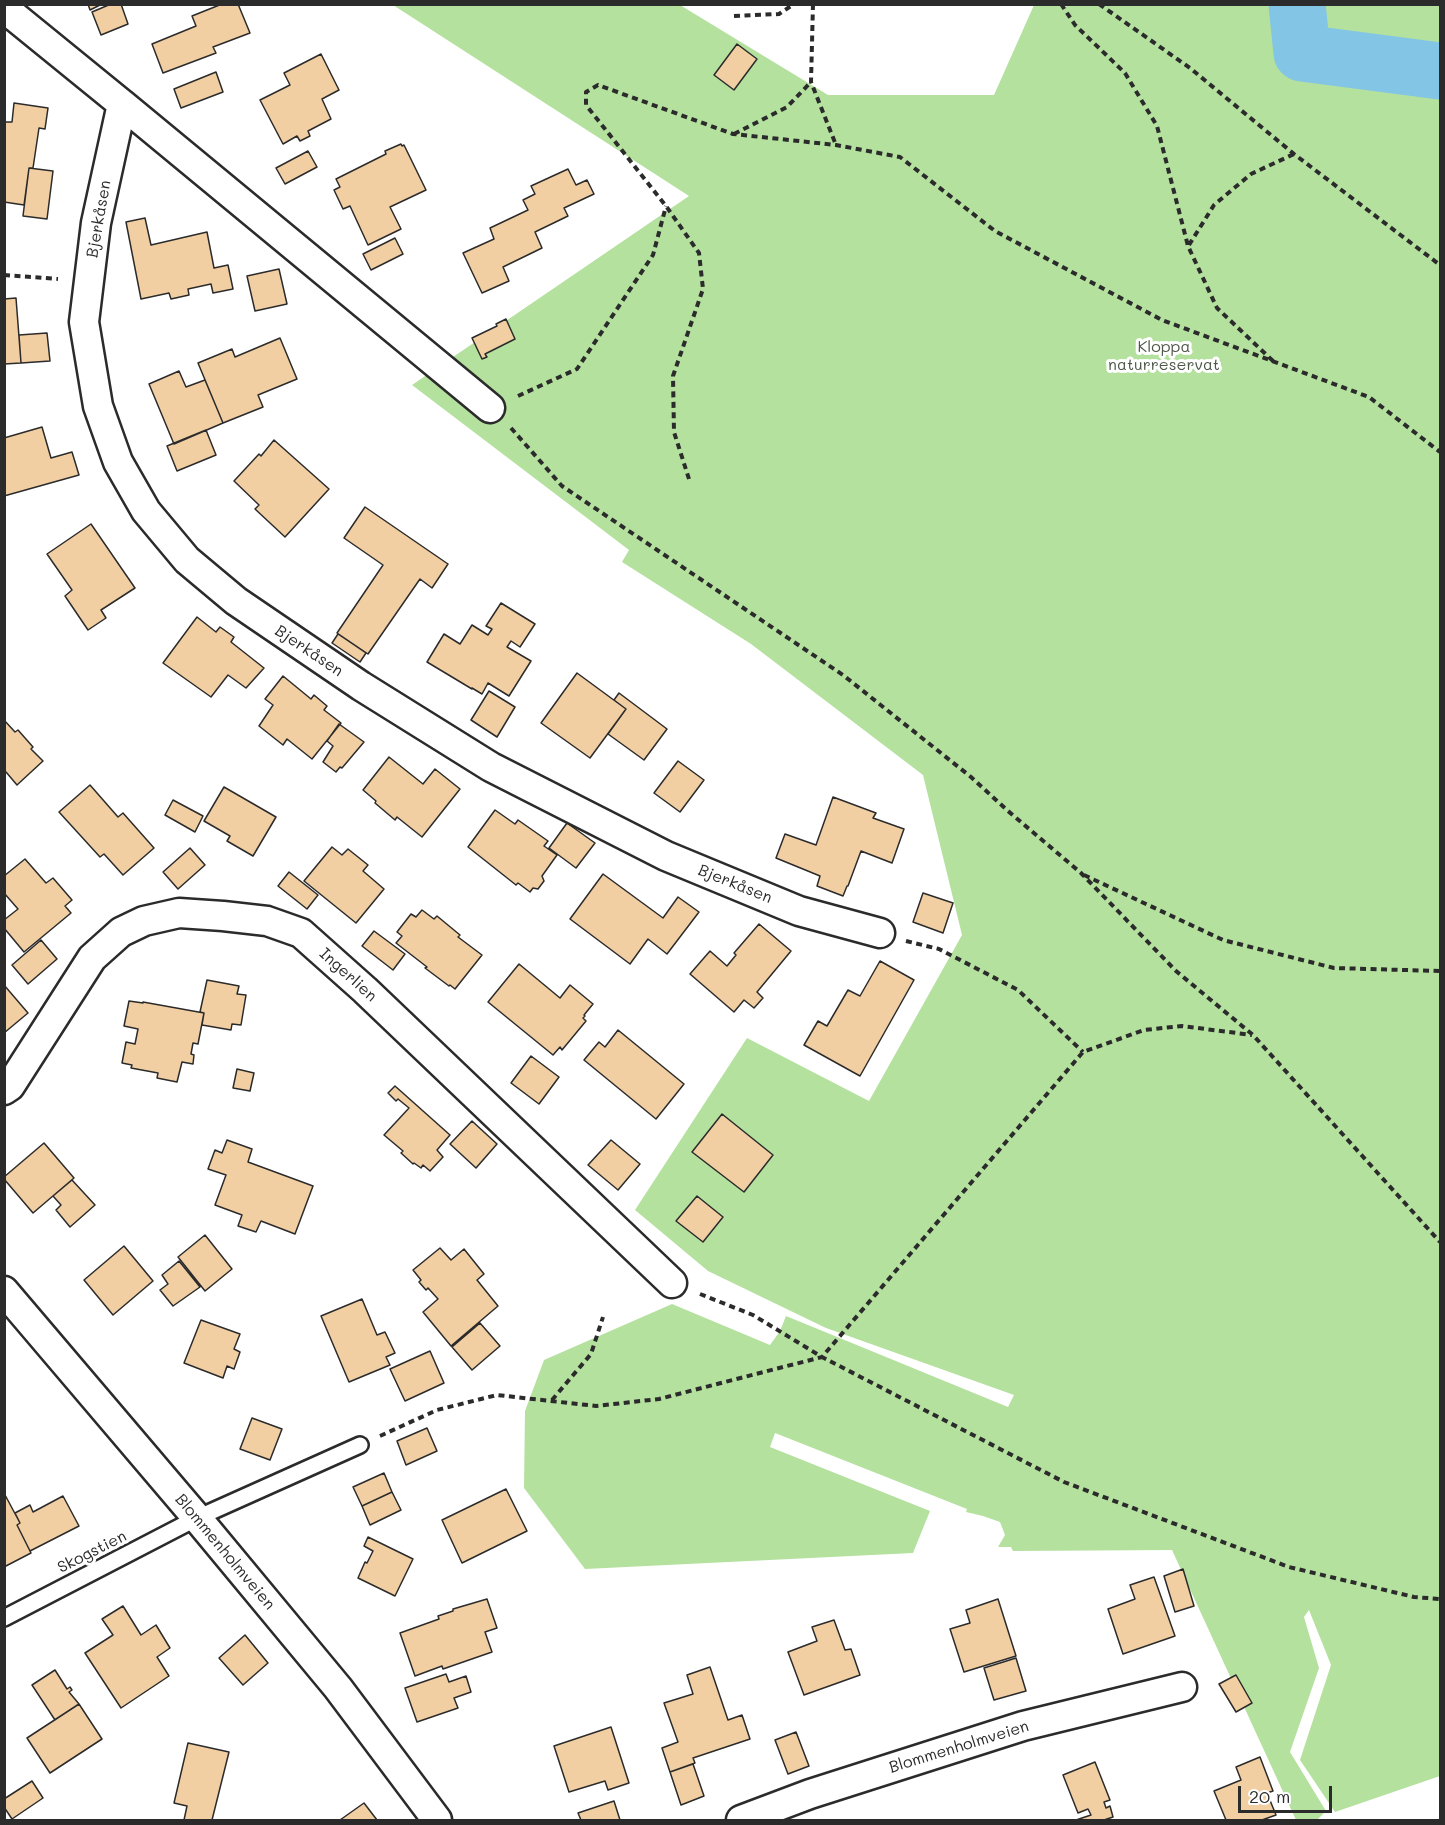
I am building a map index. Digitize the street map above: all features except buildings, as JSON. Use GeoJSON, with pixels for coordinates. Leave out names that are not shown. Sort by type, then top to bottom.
{"type":"FeatureCollection","features":[{"type":"Feature","properties":{"kind":"street"},"geometry":{"type":"LineString","coordinates":[[4,8],[490,408]]}},
{"type":"Feature","properties":{"kind":"street","name":"Bjerkåsen"},"geometry":{"type":"LineString","coordinates":[[122,104],[96,223],[84,322],[98,406],[118,462],[146,511],[187,560],[228,594],[361,686],[491,767],[666,856],[799,911],[879,933]]}},
{"type":"Feature","properties":{"kind":"street","name":"Ingerlien"},"geometry":{"type":"LineString","coordinates":[[4,1090],[10,1086],[92,958],[121,932],[144,921],[179,913],[267,921],[301,933],[357,983],[672,1282]]}},
{"type":"Feature","properties":{"kind":"street","name":"Blommenholmveien"},"geometry":{"type":"LineString","coordinates":[[4,1291],[338,1688],[437,1821]]}},
{"type":"Feature","properties":{"kind":"street","name":"Blommenholmveien"},"geometry":{"type":"LineString","coordinates":[[741,1821],[810,1794],[1023,1726],[1182,1687]]}},
{"type":"Feature","properties":{"kind":"lane","name":"Skogstien"},"geometry":{"type":"LineString","coordinates":[[4,1618],[197,1518],[360,1445]]}},
{"type":"Feature","properties":{"kind":"path"},"geometry":{"type":"LineString","coordinates":[[734,15],[779,14],[794,4]]}},
{"type":"Feature","properties":{"kind":"path"},"geometry":{"type":"LineString","coordinates":[[813,4],[811,82],[836,145]]}},
{"type":"Feature","properties":{"kind":"path"},"geometry":{"type":"LineString","coordinates":[[1060,4],[1075,25],[1125,74],[1156,126],[1188,246],[1217,308],[1276,363]]}},
{"type":"Feature","properties":{"kind":"path"},"geometry":{"type":"LineString","coordinates":[[1099,4],[1190,69],[1294,154],[1440,265]]}},
{"type":"Feature","properties":{"kind":"path"},"geometry":{"type":"LineString","coordinates":[[733,134],[787,107],[811,82]]}},
{"type":"Feature","properties":{"kind":"path"},"geometry":{"type":"LineString","coordinates":[[689,479],[674,432],[674,376],[703,289],[699,253],[666,206],[586,105],[586,92],[598,85],[733,134],[836,145],[900,157],[995,231],[1162,320],[1370,397],[1440,452]]}},
{"type":"Feature","properties":{"kind":"path"},"geometry":{"type":"LineString","coordinates":[[1188,246],[1214,205],[1232,189],[1251,174],[1294,154]]}},
{"type":"Feature","properties":{"kind":"path"},"geometry":{"type":"LineString","coordinates":[[666,206],[653,255],[577,369],[490,408],[562,486],[843,675],[971,777],[1081,873],[1176,971],[1253,1035],[1440,1242]]}},
{"type":"Feature","properties":{"kind":"path"},"geometry":{"type":"LineString","coordinates":[[4,275],[89,281]]}},
{"type":"Feature","properties":{"kind":"path"},"geometry":{"type":"LineString","coordinates":[[1081,873],[1223,940],[1334,968],[1440,971]]}},
{"type":"Feature","properties":{"kind":"path"},"geometry":{"type":"LineString","coordinates":[[879,933],[939,949],[1018,990],[1083,1052]]}},
{"type":"Feature","properties":{"kind":"path"},"geometry":{"type":"LineString","coordinates":[[360,1445],[437,1410],[497,1395],[596,1406],[659,1399],[822,1357],[1083,1052],[1144,1030],[1182,1026],[1253,1035]]}},
{"type":"Feature","properties":{"kind":"path"},"geometry":{"type":"LineString","coordinates":[[672,1282],[753,1315],[822,1357],[1064,1482],[1288,1567],[1414,1597],[1440,1599]]}},
{"type":"Feature","properties":{"kind":"path"},"geometry":{"type":"LineString","coordinates":[[552,1401],[591,1354],[603,1317]]}},
{"type":"Feature","properties":{"kind":"green space","name":"Kloppa naturreservat"},"geometry":{"type":"Polygon","coordinates":[[[393,5],[680,5],[828,95],[994,95],[1034,5],[1440,5],[1440,1776],[1335,1812],[1300,1760],[1331,1665],[1309,1610],[1304,1617],[1319,1668],[1290,1752],[1326,1811],[1317,1820],[1296,1820],[1172,1550],[1013,1551],[1011,1547],[998,1547],[1005,1535],[1000,1522],[966,1512],[967,1509],[775,1433],[770,1447],[930,1511],[913,1553],[585,1569],[524,1488],[525,1411],[544,1360],[672,1304],[770,1345],[780,1331],[786,1316],[1008,1407],[1014,1395],[826,1328],[708,1271],[635,1210],[747,1038],[869,1101],[962,935],[923,775],[751,644],[622,562],[629,550],[412,385],[689,196],[393,5]]]}},
{"type":"Feature","properties":{"kind":"waterway"},"geometry":{"type":"LineString","coordinates":[[1297,4],[1302,53],[1440,71]]}}]}
